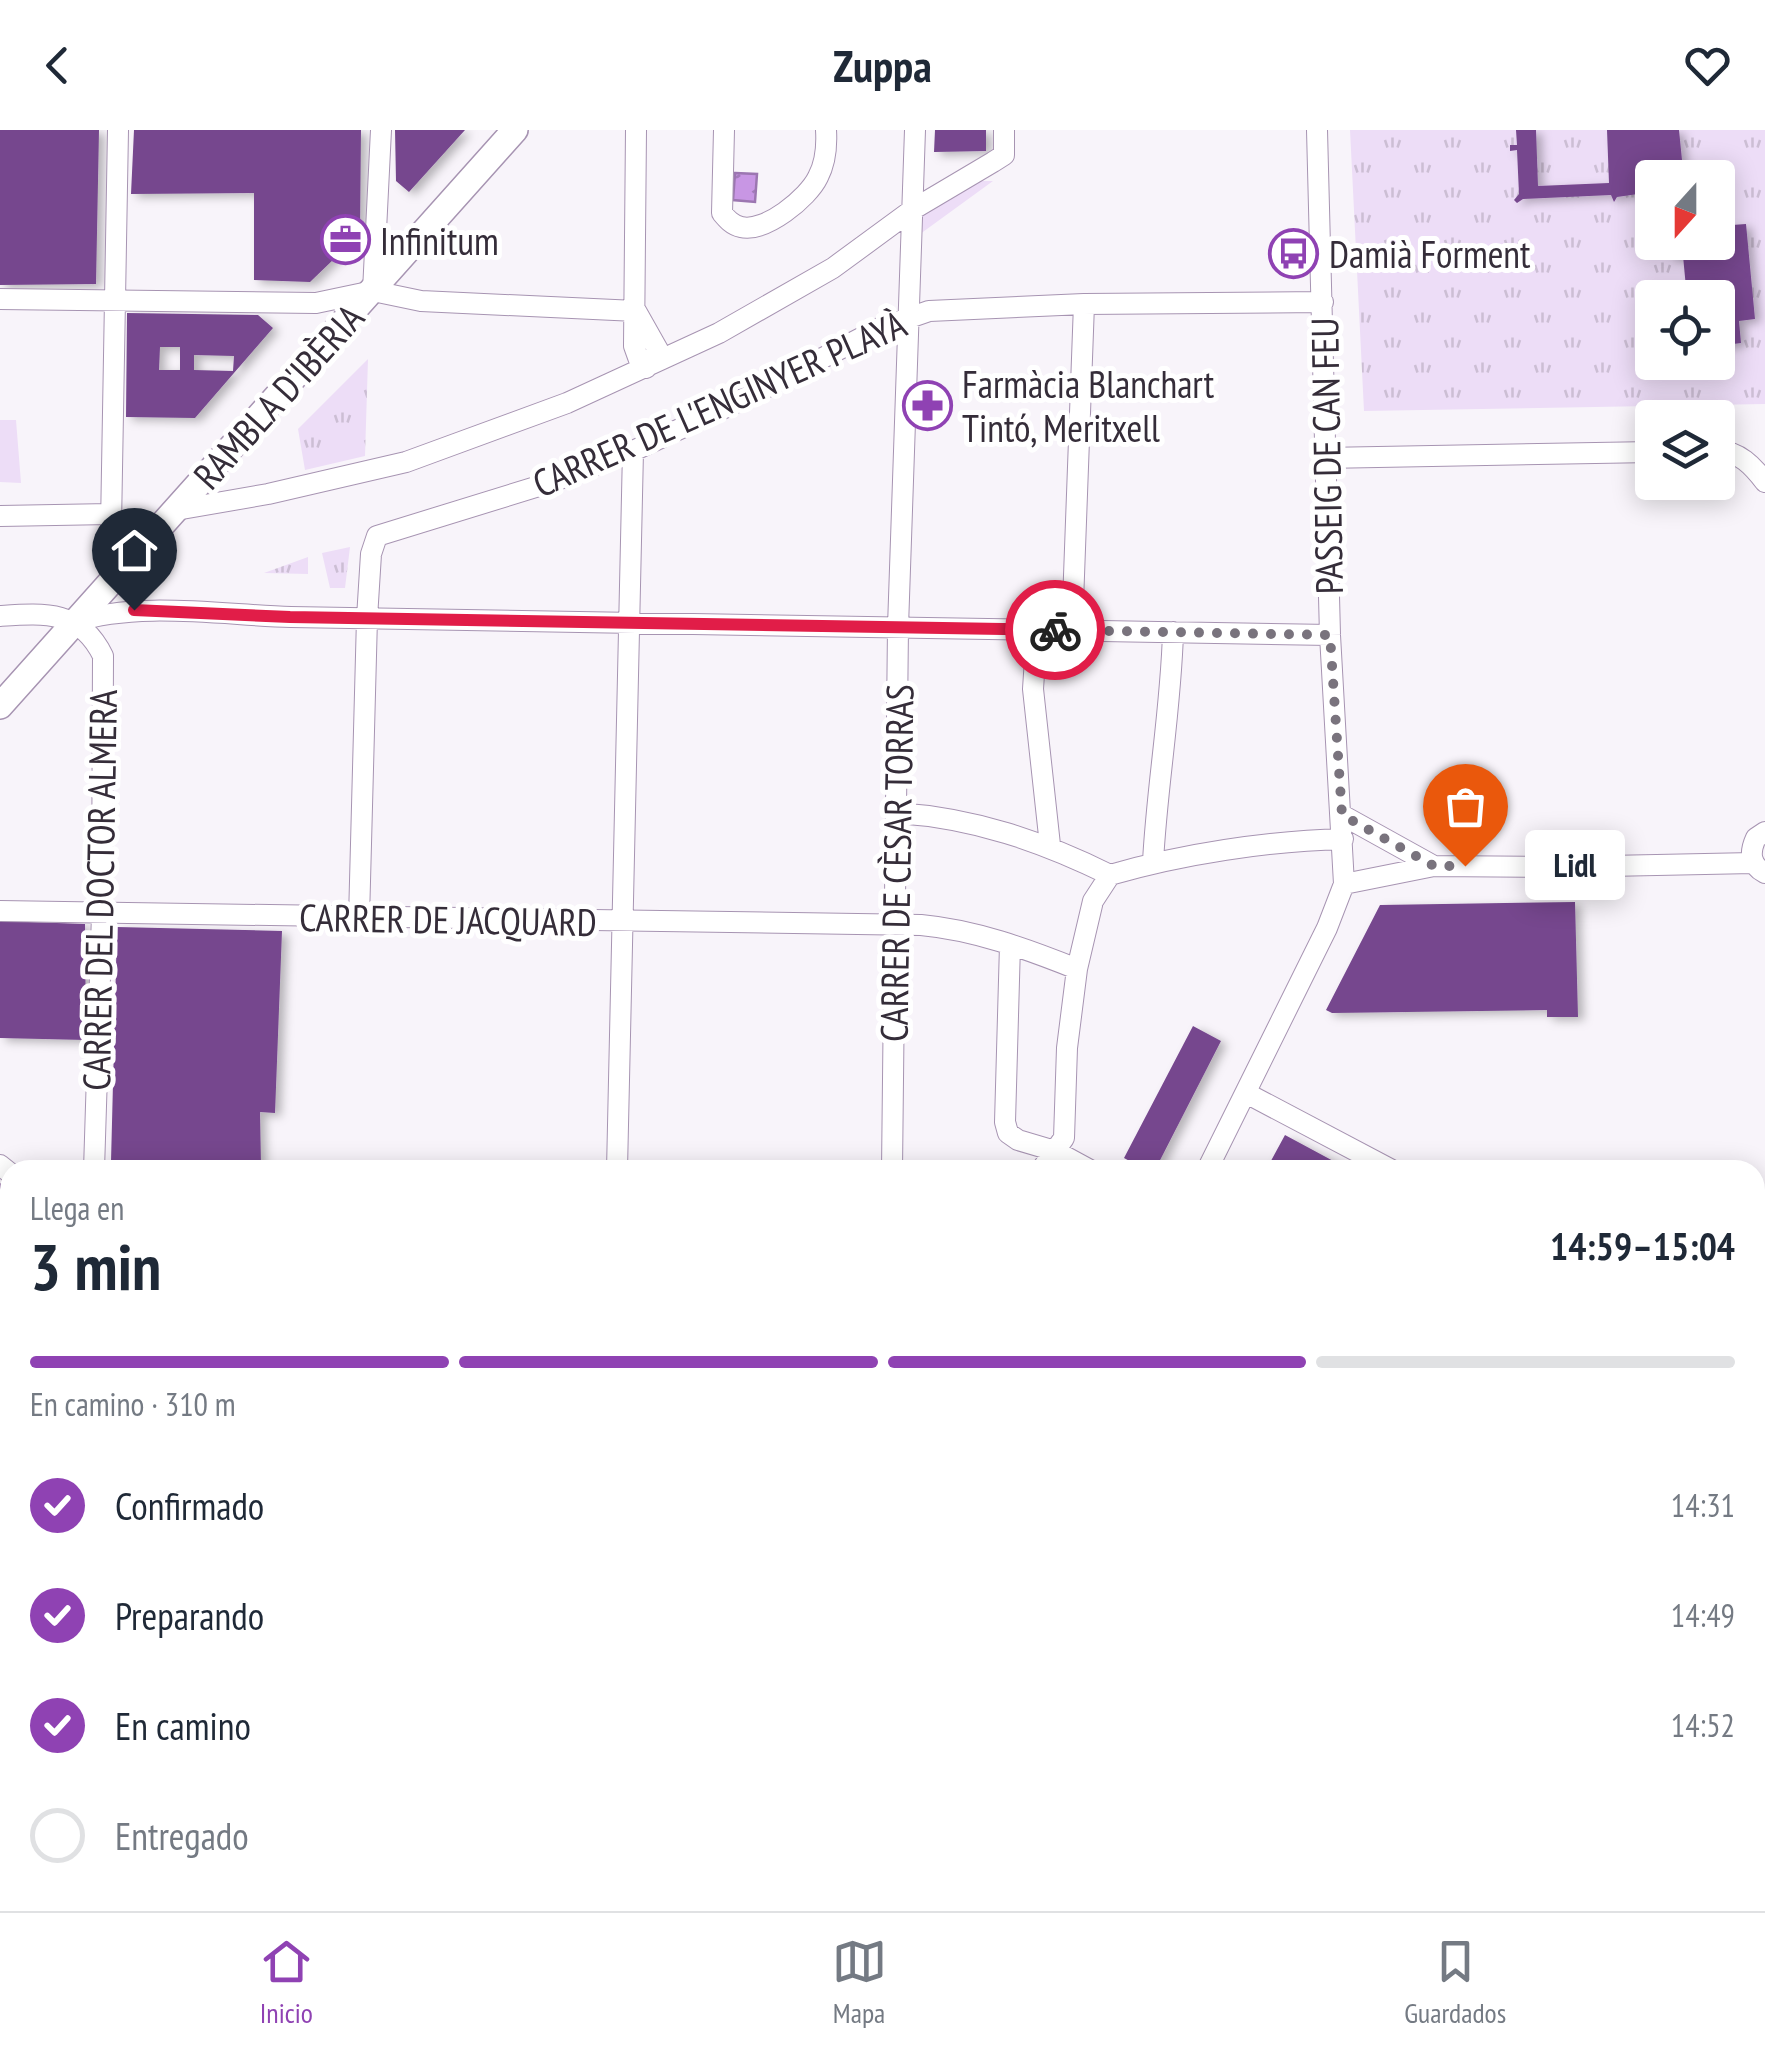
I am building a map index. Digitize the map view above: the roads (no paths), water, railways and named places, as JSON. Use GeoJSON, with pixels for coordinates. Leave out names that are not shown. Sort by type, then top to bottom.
{"type":"FeatureCollection","features":[{"type":"Feature","properties":{"kind":"main road","name":"RAMBLA D'IBÈRIA"},"geometry":{"type":"LineString","coordinates":[[0,706],[515,130]]}},
{"type":"Feature","properties":{"kind":"street"},"geometry":{"type":"LineString","coordinates":[[110,582],[118,130]]}},
{"type":"Feature","properties":{"kind":"street"},"geometry":{"type":"LineString","coordinates":[[373,291],[381,130]]}},
{"type":"Feature","properties":{"kind":"street"},"geometry":{"type":"LineString","coordinates":[[636,130],[634,346],[646,368]]}},
{"type":"Feature","properties":{"kind":"street"},"geometry":{"type":"LineString","coordinates":[[724,130],[722,213],[731,223],[744,228],[757,226],[806,196],[824,163],[826,130]]}},
{"type":"Feature","properties":{"kind":"street","name":"CARRER DE CÈSAR TORRAS"},"geometry":{"type":"LineString","coordinates":[[892,1160],[898,627],[915,130]]}},
{"type":"Feature","properties":{"kind":"street"},"geometry":{"type":"LineString","coordinates":[[176,510],[268,494],[406,462],[504,428],[646,368],[719,334],[833,268],[912,210],[1004,155],[1004,130]]}},
{"type":"Feature","properties":{"kind":"street","name":"PASSEIG DE CAN FEU"},"geometry":{"type":"LineString","coordinates":[[1212,1160],[1327,928],[1344,884],[1330,635],[1317,130]]}},
{"type":"Feature","properties":{"kind":"street"},"geometry":{"type":"LineString","coordinates":[[0,299],[316,303],[373,291],[422,301],[636,311]]}},
{"type":"Feature","properties":{"kind":"street","name":"CARRER DE L'ENGINYER PLAYÀ"},"geometry":{"type":"LineString","coordinates":[[367,618],[373,542],[382,534],[552,482],[632,450],[907,316],[1084,304],[1322,302]]}},
{"type":"Feature","properties":{"kind":"street"},"geometry":{"type":"LineString","coordinates":[[1072,630],[1084,304]]}},
{"type":"Feature","properties":{"kind":"street"},"geometry":{"type":"LineString","coordinates":[[617,1160],[632,450]]}},
{"type":"Feature","properties":{"kind":"street"},"geometry":{"type":"LineString","coordinates":[[1324,458],[1635,452]]}},
{"type":"Feature","properties":{"kind":"street"},"geometry":{"type":"LineString","coordinates":[[1735,456],[1759,474]]}},
{"type":"Feature","properties":{"kind":"street"},"geometry":{"type":"LineString","coordinates":[[0,516],[110,514]]}},
{"type":"Feature","properties":{"kind":"street"},"geometry":{"type":"LineString","coordinates":[[0,616],[56,615],[74,622],[117,610],[1330,635]]}},
{"type":"Feature","properties":{"kind":"street"},"geometry":{"type":"LineString","coordinates":[[359,918],[367,618]]}},
{"type":"Feature","properties":{"kind":"street","name":"CARRER DEL DOCTOR ALMERA"},"geometry":{"type":"LineString","coordinates":[[74,622],[94,637],[103,656],[102,914],[94,1160]]}},
{"type":"Feature","properties":{"kind":"street"},"geometry":{"type":"LineString","coordinates":[[1037,629],[1033,689],[1050,845]]}},
{"type":"Feature","properties":{"kind":"street"},"geometry":{"type":"LineString","coordinates":[[1153,862],[1173,632]]}},
{"type":"Feature","properties":{"kind":"street"},"geometry":{"type":"LineString","coordinates":[[896,813],[984,826],[1050,845],[1110,875]]}},
{"type":"Feature","properties":{"kind":"street"},"geometry":{"type":"LineString","coordinates":[[1342,815],[1434,866]]}},
{"type":"Feature","properties":{"kind":"street"},"geometry":{"type":"LineString","coordinates":[[1344,884],[1434,866],[1759,868],[1751,848],[1765,832]]}},
{"type":"Feature","properties":{"kind":"street"},"geometry":{"type":"LineString","coordinates":[[1048,1160],[1064,1138],[1077,969],[1093,901],[1110,875],[1153,862],[1342,838]]}},
{"type":"Feature","properties":{"kind":"street","name":"CARRER DE JACQUARD"},"geometry":{"type":"LineString","coordinates":[[0,912],[944,928],[1010,945],[1077,969]]}},
{"type":"Feature","properties":{"kind":"street"},"geometry":{"type":"LineString","coordinates":[[1010,945],[1005,1122],[1008,1133],[1072,1160]]}},
{"type":"Feature","properties":{"kind":"street"},"geometry":{"type":"LineString","coordinates":[[1246,1092],[1373,1160]]}},
{"type":"Feature","properties":{"kind":"water"},"geometry":{"type":"Polygon","coordinates":[[[735,173],[757,174],[755,202],[733,200],[735,173]]]}},
{"type":"Feature","properties":{"kind":"place","name":"Infinitum"},"geometry":{"type":"Point","coordinates":[345,240]}},
{"type":"Feature","properties":{"kind":"place","name":"Damià Forment"},"geometry":{"type":"Point","coordinates":[1294,253]}},
{"type":"Feature","properties":{"kind":"place","name":"Farmàcia Blanchart Tintó, Meritxell"},"geometry":{"type":"Point","coordinates":[927,405]}},
{"type":"Feature","properties":{"kind":"place","name":"Lidl"},"geometry":{"type":"Point","coordinates":[1465,866]}}]}
